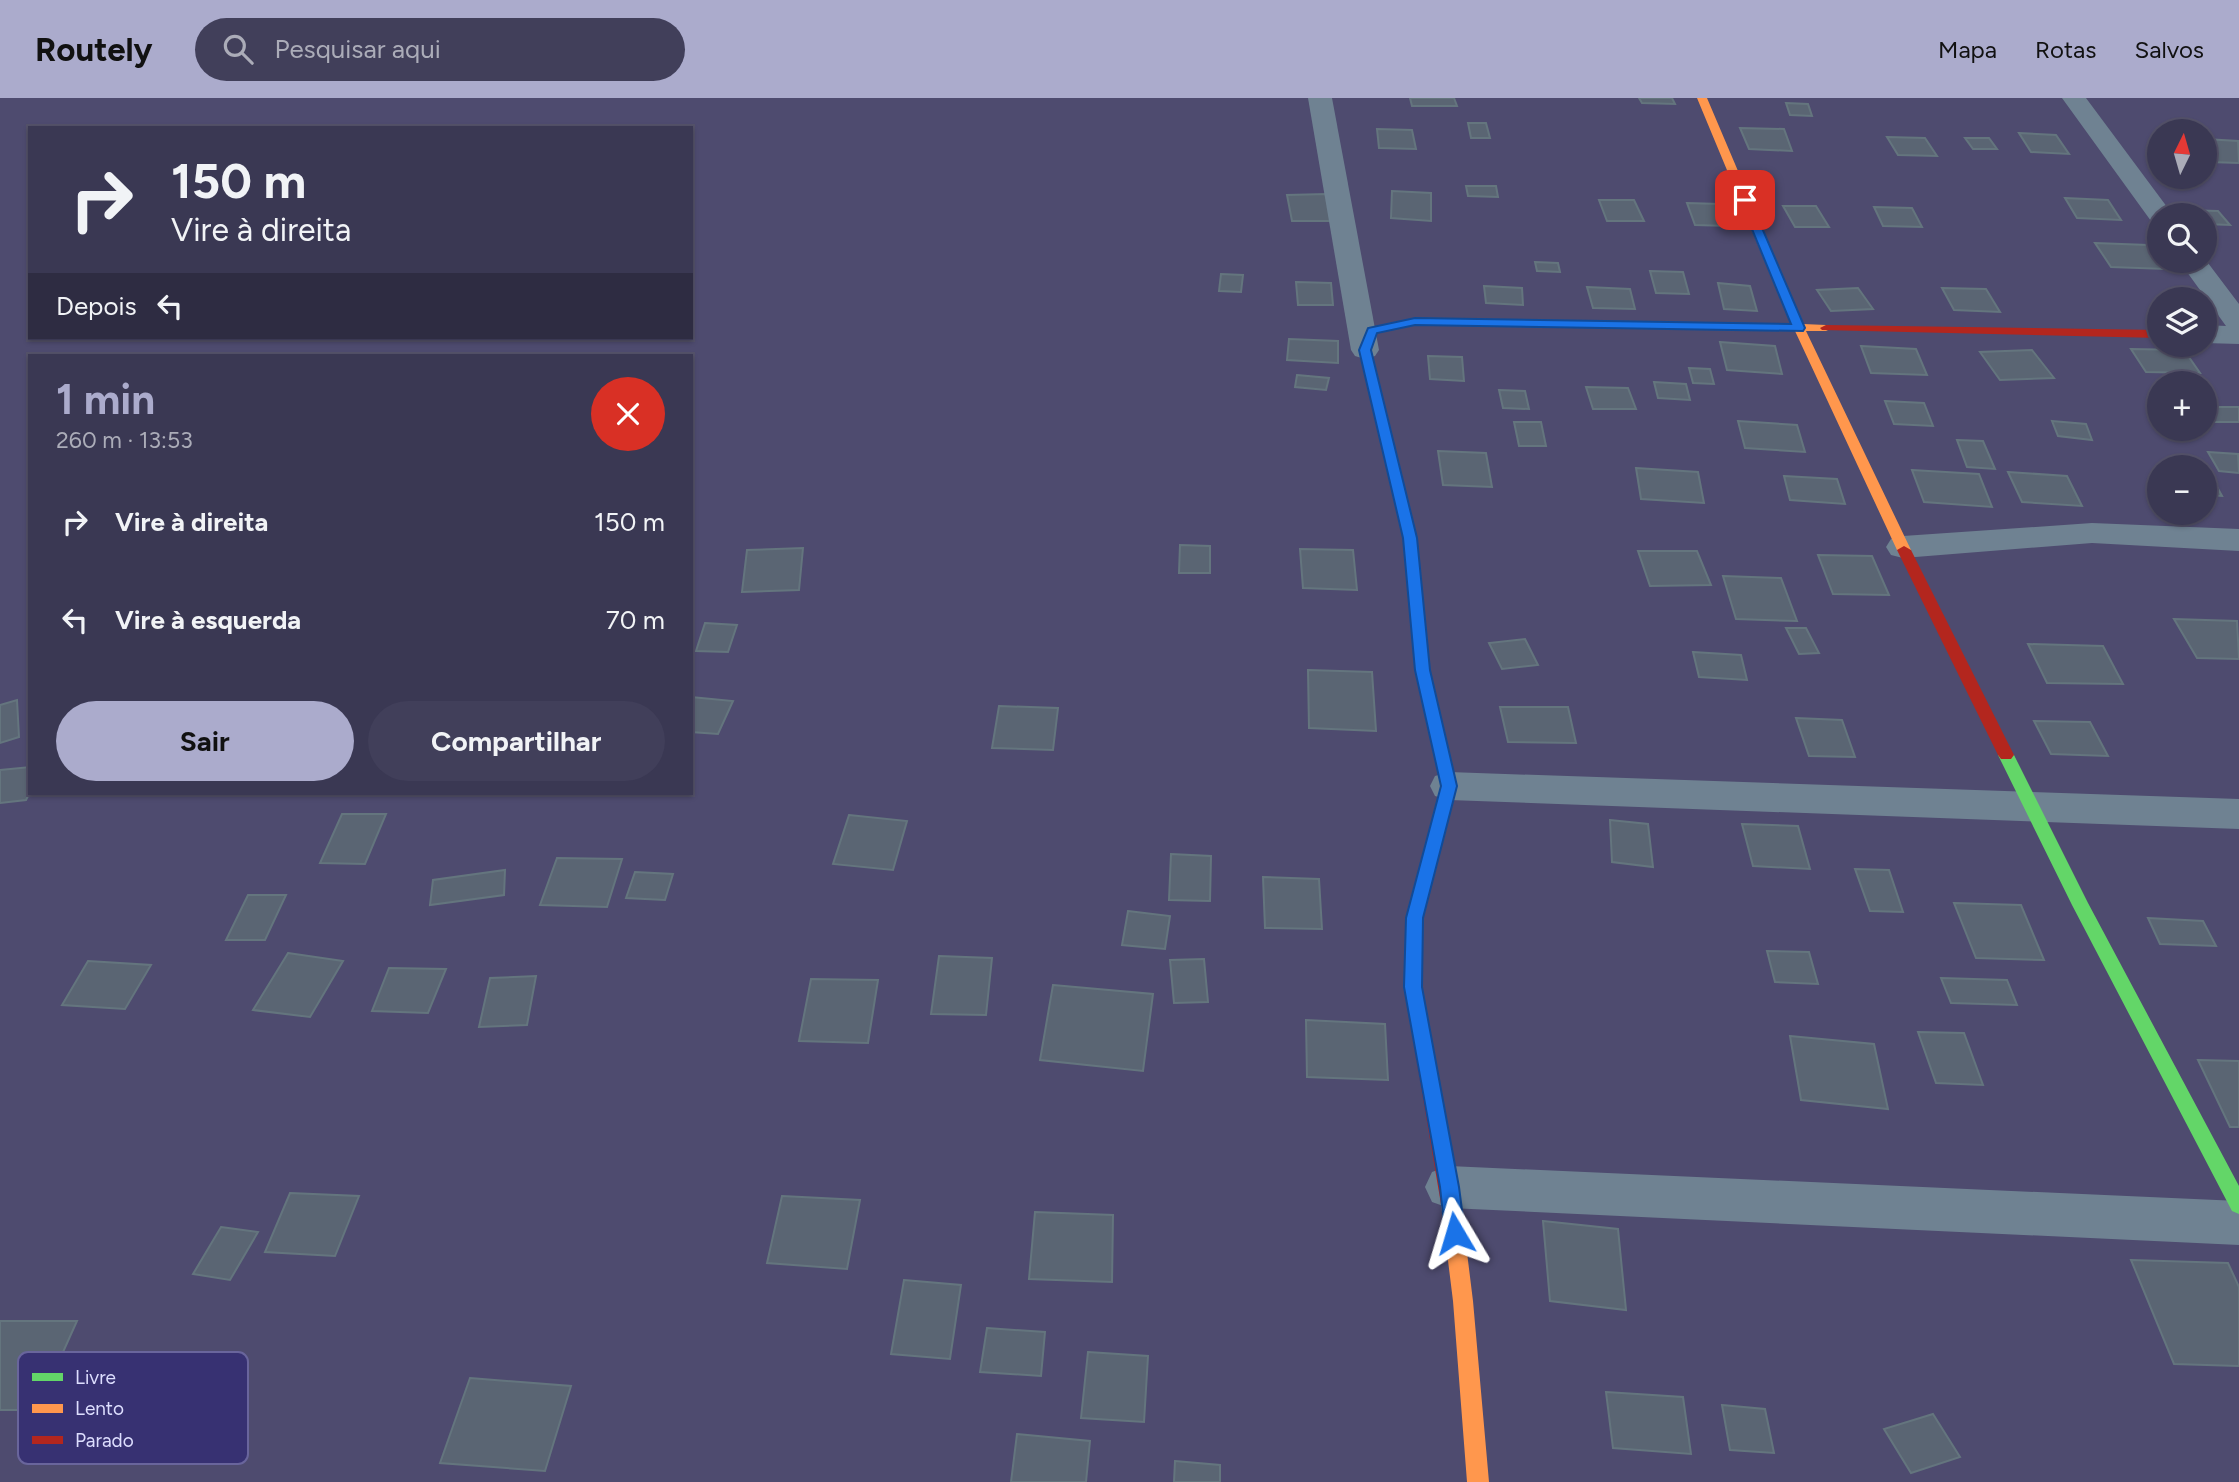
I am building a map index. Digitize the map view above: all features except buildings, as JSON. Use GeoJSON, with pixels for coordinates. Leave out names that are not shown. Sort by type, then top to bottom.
{"type":"FeatureCollection","features":[{"type":"Feature","properties":{"kind":"street"},"geometry":{"type":"LineString","coordinates":[[1320,98],[1365,350],[1410,538],[1423,670],[1449,786],[1415,918],[1413,987],[1450,1187],[1463,1301],[1478,1482]]}},
{"type":"Feature","properties":{"kind":"street"},"geometry":{"type":"LineString","coordinates":[[1702,98],[1799,328],[1903,547],[2080,905],[2239,1205]]}},
{"type":"Feature","properties":{"kind":"street"},"geometry":{"type":"LineString","coordinates":[[2074,98],[2151,203]]}},
{"type":"Feature","properties":{"kind":"street"},"geometry":{"type":"LineString","coordinates":[[2202,273],[2239,324]]}},
{"type":"Feature","properties":{"kind":"street"},"geometry":{"type":"LineString","coordinates":[[1365,350],[1372,330],[1415,321],[2147,334]]}},
{"type":"Feature","properties":{"kind":"street"},"geometry":{"type":"LineString","coordinates":[[2217,334],[2239,335]]}},
{"type":"Feature","properties":{"kind":"street"},"geometry":{"type":"LineString","coordinates":[[1903,547],[2092,533],[2239,540]]}},
{"type":"Feature","properties":{"kind":"street"},"geometry":{"type":"LineString","coordinates":[[1449,786],[2239,814]]}},
{"type":"Feature","properties":{"kind":"street"},"geometry":{"type":"LineString","coordinates":[[1450,1187],[2239,1223]]}},
{"type":"Feature","properties":{"kind":"traffic: fast"},"geometry":{"type":"LineString","coordinates":[[1436,836],[1449,786],[1423,670],[1410,538],[1365,350],[1372,330],[1415,321],[1456,322]]}},
{"type":"Feature","properties":{"kind":"traffic: fast"},"geometry":{"type":"LineString","coordinates":[[2006,755],[2080,905],[2239,1205]]}},
{"type":"Feature","properties":{"kind":"traffic: slow"},"geometry":{"type":"LineString","coordinates":[[1702,98],[1799,328],[1904,550]]}},
{"type":"Feature","properties":{"kind":"traffic: slow"},"geometry":{"type":"LineString","coordinates":[[1456,322],[1826,328]]}},
{"type":"Feature","properties":{"kind":"traffic: slow"},"geometry":{"type":"LineString","coordinates":[[1451,1204],[1463,1301],[1478,1482]]}},
{"type":"Feature","properties":{"kind":"traffic: jam"},"geometry":{"type":"LineString","coordinates":[[1826,328],[2147,334]]}},
{"type":"Feature","properties":{"kind":"traffic: jam"},"geometry":{"type":"LineString","coordinates":[[1904,550],[2006,755]]}},
{"type":"Feature","properties":{"kind":"traffic: jam"},"geometry":{"type":"LineString","coordinates":[[1436,836],[1415,918],[1413,987],[1451,1204]]}},
{"type":"Feature","properties":{"kind":"route"},"geometry":{"type":"LineString","coordinates":[[1455,1233],[1450,1187],[1413,987],[1415,918],[1449,786],[1423,670],[1410,538],[1365,350],[1372,330],[1415,321],[1799,328],[1745,200]]}}]}
